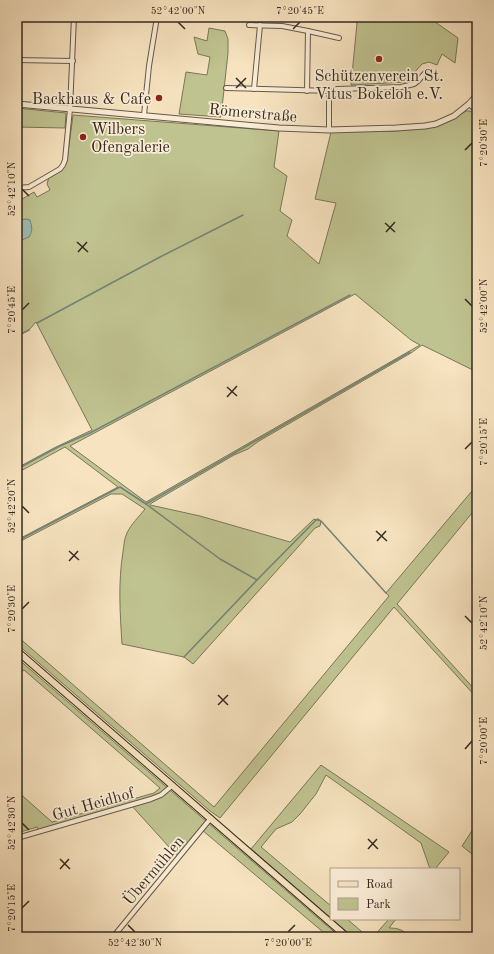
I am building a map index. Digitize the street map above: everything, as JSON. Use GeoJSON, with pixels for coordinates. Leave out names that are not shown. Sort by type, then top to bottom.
{"type":"FeatureCollection","features":[{"type":"Feature","properties":{"kind":"main road"},"geometry":{"type":"LineString","coordinates":[[17,651],[348,937]]}},
{"type":"Feature","properties":{"kind":"street"},"geometry":{"type":"LineString","coordinates":[[17,188],[29,186],[60,169],[65,160],[70,109],[74,17]]}},
{"type":"Feature","properties":{"kind":"street"},"geometry":{"type":"LineString","coordinates":[[144,115],[149,66],[157,17]]}},
{"type":"Feature","properties":{"kind":"street"},"geometry":{"type":"LineString","coordinates":[[249,25],[282,26],[339,38]]}},
{"type":"Feature","properties":{"kind":"street"},"geometry":{"type":"LineString","coordinates":[[254,89],[260,26]]}},
{"type":"Feature","properties":{"kind":"street"},"geometry":{"type":"LineString","coordinates":[[306,91],[308,31]]}},
{"type":"Feature","properties":{"kind":"street"},"geometry":{"type":"LineString","coordinates":[[17,60],[73,61]]}},
{"type":"Feature","properties":{"kind":"street"},"geometry":{"type":"LineString","coordinates":[[226,88],[332,91],[337,89],[401,87],[414,84],[425,73]]}},
{"type":"Feature","properties":{"kind":"street"},"geometry":{"type":"LineString","coordinates":[[329,130],[329,96],[332,91]]}},
{"type":"Feature","properties":{"kind":"street","name":"Römerstraße"},"geometry":{"type":"LineString","coordinates":[[17,104],[279,128],[329,130],[396,128],[436,124],[454,116],[469,104],[477,95]]}},
{"type":"Feature","properties":{"kind":"street"},"geometry":{"type":"LineString","coordinates":[[469,104],[477,111]]}},
{"type":"Feature","properties":{"kind":"street","name":"Gut Heidhof"},"geometry":{"type":"LineString","coordinates":[[17,838],[151,799],[161,795],[173,785]]}},
{"type":"Feature","properties":{"kind":"street","name":"Übermühlen"},"geometry":{"type":"LineString","coordinates":[[113,937],[211,818]]}},
{"type":"Feature","properties":{"kind":"green space"},"geometry":{"type":"Polygon","coordinates":[[[341,17],[428,17],[458,38],[455,63],[442,54],[437,65],[429,62],[422,64],[406,82],[351,85],[357,23],[353,20],[341,17]]]}},
{"type":"Feature","properties":{"kind":"green space"},"geometry":{"type":"Polygon","coordinates":[[[209,28],[225,31],[228,39],[228,53],[221,117],[179,114],[186,72],[207,75],[210,57],[198,54],[194,37],[207,41],[209,28]]]}},
{"type":"Feature","properties":{"kind":"green space"},"geometry":{"type":"Polygon","coordinates":[[[17,108],[66,113],[65,128],[17,127],[17,108]]]}},
{"type":"Feature","properties":{"kind":"green space"},"geometry":{"type":"Polygon","coordinates":[[[466,111],[470,111],[477,115],[477,372],[422,345],[411,353],[259,441],[248,449],[234,455],[150,504],[200,516],[290,542],[314,519],[321,521],[320,526],[315,528],[193,664],[184,657],[122,644],[120,586],[124,542],[129,530],[145,509],[122,494],[111,494],[17,543],[17,540],[118,487],[65,447],[17,473],[17,468],[92,430],[36,322],[29,330],[17,336],[17,202],[34,192],[37,197],[50,190],[47,184],[49,177],[62,169],[67,161],[73,115],[279,131],[274,167],[287,176],[280,211],[292,220],[287,236],[319,264],[336,203],[315,199],[331,132],[397,131],[450,121],[466,111]],[[355,294],[70,446],[146,502],[420,345],[411,340],[355,294]]]}},
{"type":"Feature","properties":{"kind":"green space"},"geometry":{"type":"Polygon","coordinates":[[[477,485],[477,507],[397,604],[477,692],[477,698],[394,607],[220,818],[17,644],[17,636],[214,807],[389,596],[386,593],[477,485]]]}},
{"type":"Feature","properties":{"kind":"green space"},"geometry":{"type":"Polygon","coordinates":[[[17,658],[340,937],[329,937],[202,830],[179,858],[131,805],[39,832],[37,827],[17,833],[17,791],[52,822],[154,793],[160,788],[24,670],[21,672],[17,668],[17,658]]]}},
{"type":"Feature","properties":{"kind":"green space"},"geometry":{"type":"Polygon","coordinates":[[[321,765],[449,852],[436,868],[430,868],[421,843],[326,775],[316,794],[300,814],[292,822],[276,829],[261,847],[330,905],[330,917],[251,849],[321,765]]]}},
{"type":"Feature","properties":{"kind":"green space"},"geometry":{"type":"Polygon","coordinates":[[[477,823],[477,858],[462,846],[477,823]]]}},
{"type":"Feature","properties":{"kind":"green space"},"geometry":{"type":"Polygon","coordinates":[[[333,920],[348,920],[368,937],[353,937],[333,920]]]}},
{"type":"Feature","properties":{"kind":"green space"},"geometry":{"type":"Polygon","coordinates":[[[388,920],[395,920],[389,928],[401,930],[410,937],[373,937],[388,920]]]}},
{"type":"Feature","properties":{"kind":"water"},"geometry":{"type":"Polygon","coordinates":[[[17,219],[30,220],[32,227],[29,237],[20,241],[17,241],[17,219]]]}},
{"type":"Feature","properties":{"kind":"waterway"},"geometry":{"type":"LineString","coordinates":[[37,323],[160,257],[243,215]]}},
{"type":"Feature","properties":{"kind":"waterway"},"geometry":{"type":"LineString","coordinates":[[17,469],[60,446],[90,433],[350,295]]}},
{"type":"Feature","properties":{"kind":"waterway"},"geometry":{"type":"LineString","coordinates":[[17,336],[29,330]]}},
{"type":"Feature","properties":{"kind":"waterway"},"geometry":{"type":"LineString","coordinates":[[146,504],[410,352]]}},
{"type":"Feature","properties":{"kind":"waterway"},"geometry":{"type":"LineString","coordinates":[[17,541],[120,487],[146,504],[220,559],[257,580]]}},
{"type":"Feature","properties":{"kind":"waterway"},"geometry":{"type":"LineString","coordinates":[[184,657],[257,580],[318,519],[386,593]]}},
{"type":"Feature","properties":{"kind":"place","name":"Schützenverein St. Vitus Bokeloh e.V."},"geometry":{"type":"Point","coordinates":[379,59]}},
{"type":"Feature","properties":{"kind":"place","name":"Backhaus & Cafe"},"geometry":{"type":"Point","coordinates":[159,98]}},
{"type":"Feature","properties":{"kind":"place","name":"Wilbers Ofengalerie"},"geometry":{"type":"Point","coordinates":[83,137]}}]}
